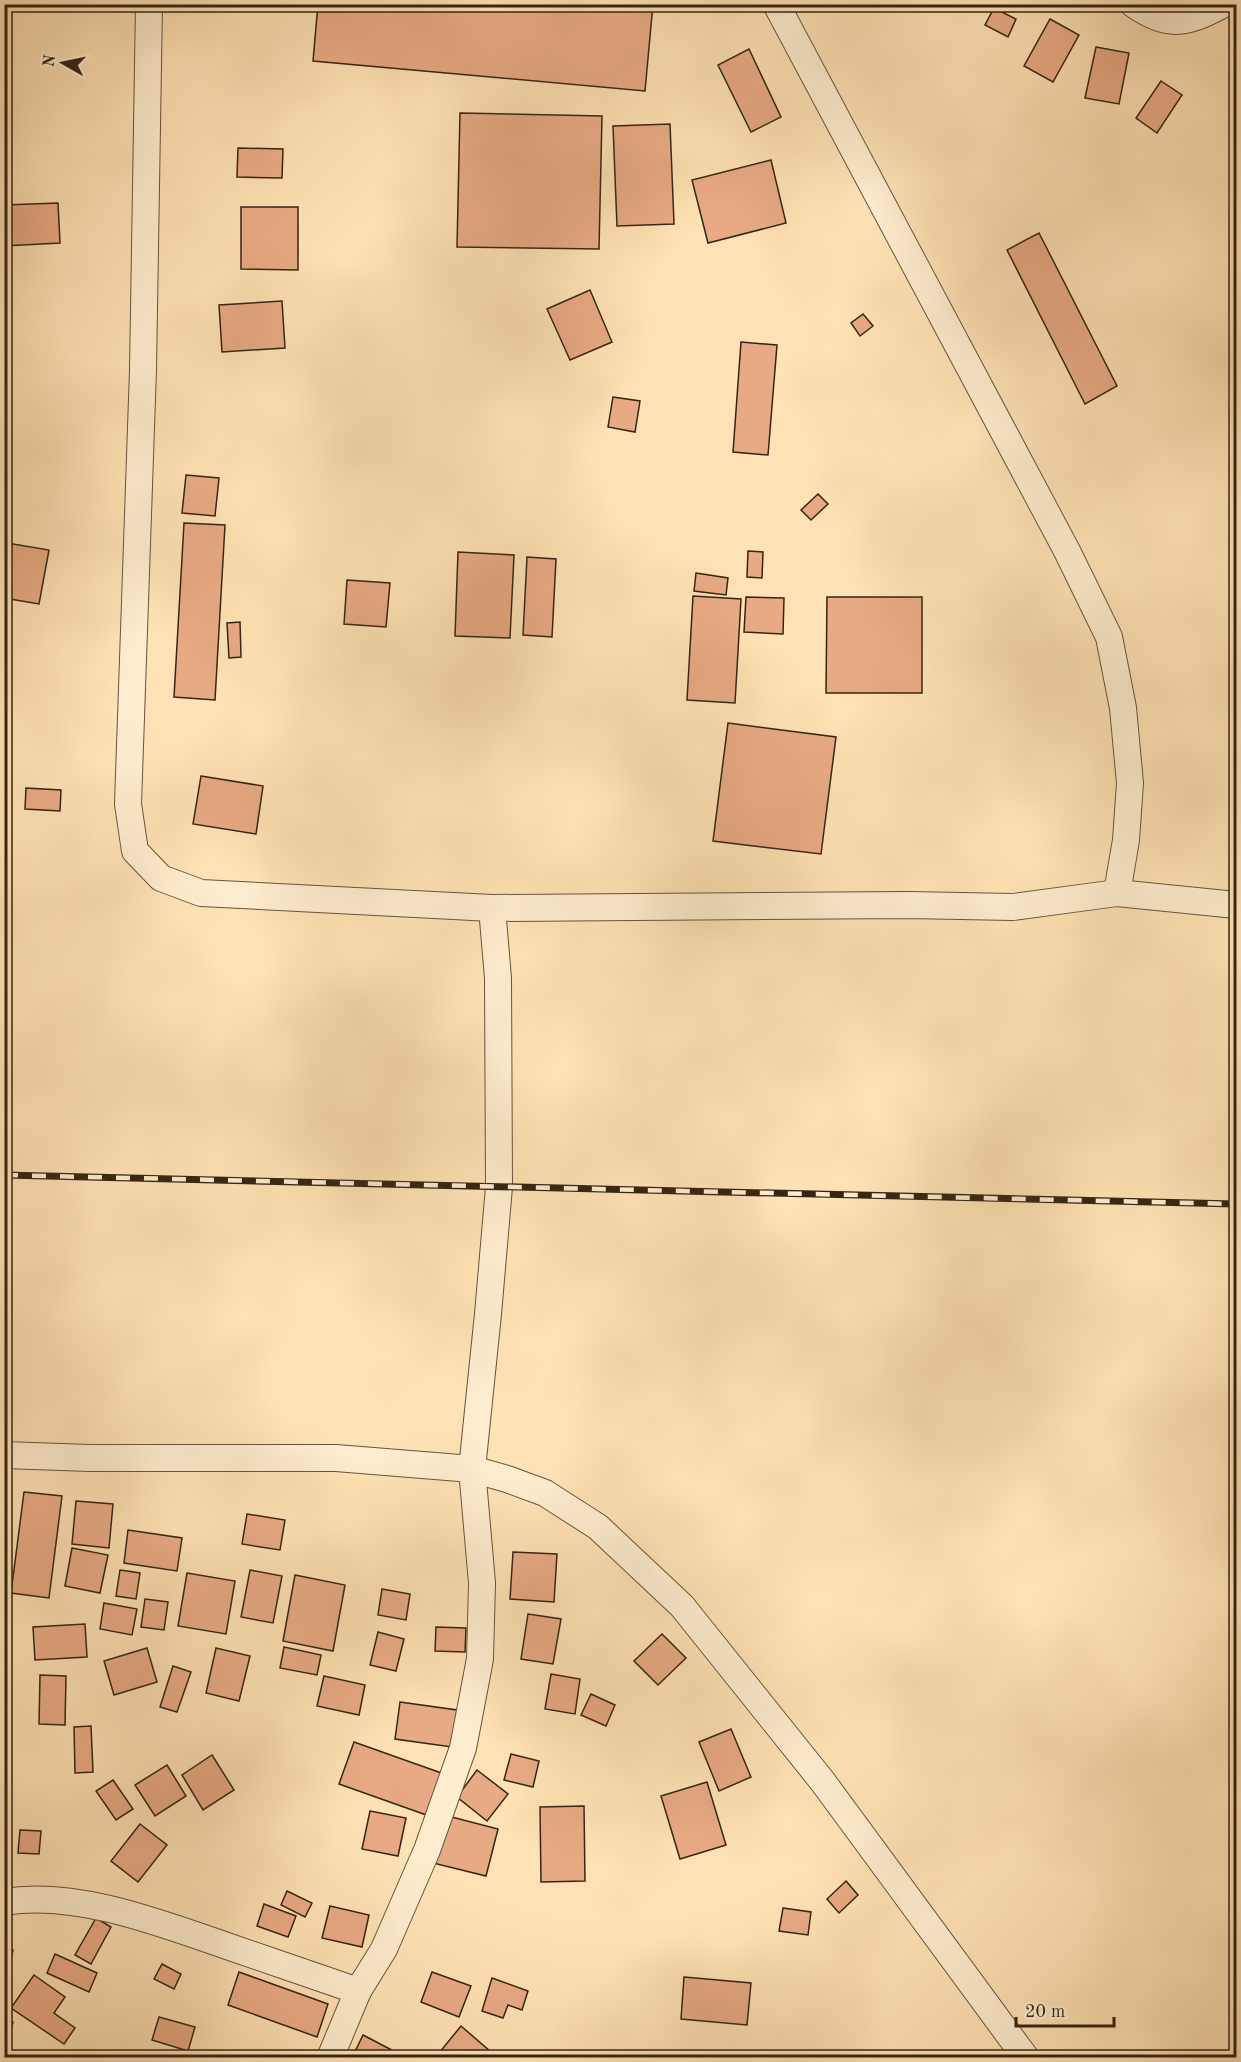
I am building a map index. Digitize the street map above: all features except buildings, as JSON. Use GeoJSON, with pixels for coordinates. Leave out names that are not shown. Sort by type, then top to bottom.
{"type":"FeatureCollection","features":[{"type":"Feature","properties":{"kind":"street"},"geometry":{"type":"LineString","coordinates":[[149,4],[143,370],[128,804],[135,850],[161,878],[201,892],[492,908],[908,905],[1013,907],[1118,893],[1236,905]]}},
{"type":"Feature","properties":{"kind":"street"},"geometry":{"type":"LineString","coordinates":[[776,4],[1066,551],[1109,637],[1123,708],[1130,783],[1126,840],[1118,893]]}},
{"type":"Feature","properties":{"kind":"street"},"geometry":{"type":"LineString","coordinates":[[1133,4],[1149,16],[1173,22],[1200,17],[1224,4]]}},
{"type":"Feature","properties":{"kind":"street"},"geometry":{"type":"LineString","coordinates":[[330,2058],[358,1991],[384,1949],[427,1851],[463,1748],[480,1659],[482,1583],[472,1469],[489,1314],[499,1187],[498,978],[492,908]]}},
{"type":"Feature","properties":{"kind":"street"},"geometry":{"type":"LineString","coordinates":[[4,1455],[90,1458],[336,1458],[472,1469],[545,1493],[598,1527],[682,1606],[823,1782],[1026,2058]]}},
{"type":"Feature","properties":{"kind":"street"},"geometry":{"type":"LineString","coordinates":[[4,1902],[21,1899],[67,1901],[148,1918],[358,1991]]}},
{"type":"Feature","properties":{"kind":"railway"},"geometry":{"type":"LineString","coordinates":[[4,1175],[1236,1204]]}}]}
